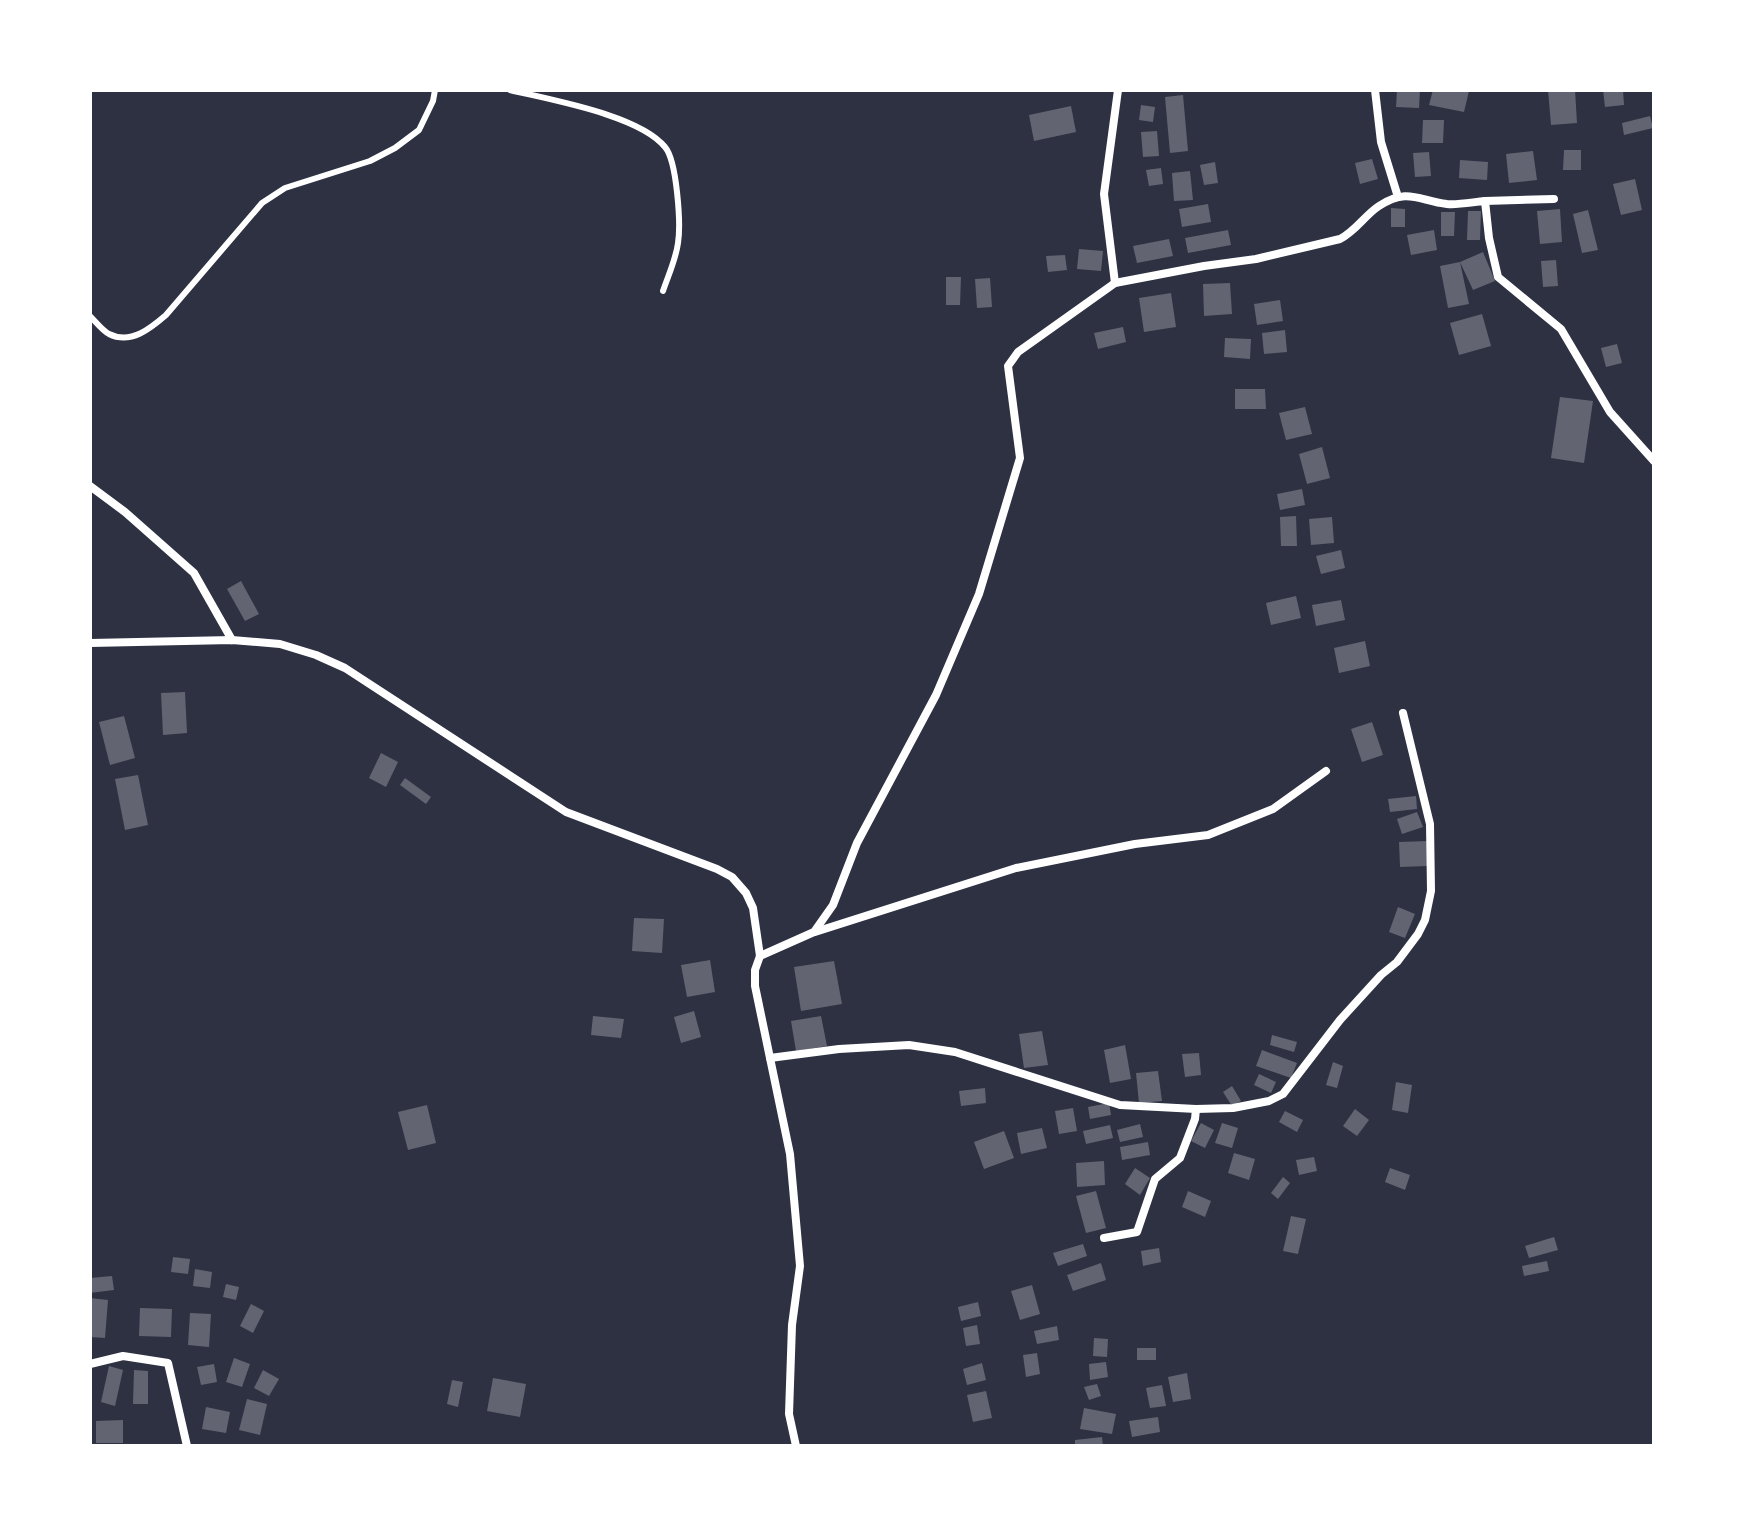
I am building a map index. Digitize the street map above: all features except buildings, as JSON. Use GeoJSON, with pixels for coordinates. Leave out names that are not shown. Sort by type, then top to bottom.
{"type":"FeatureCollection","features":[{"type":"Feature","properties":{"kind":"street"},"geometry":{"type":"LineString","coordinates":[[1115,283],[1104,194],[1118,90]]}},
{"type":"Feature","properties":{"kind":"street"},"geometry":{"type":"LineString","coordinates":[[1375,90],[1381,142],[1398,197]]}},
{"type":"Feature","properties":{"kind":"street"},"geometry":{"type":"LineString","coordinates":[[814,932],[833,905],[857,843],[936,695],[979,594],[1020,458],[1008,366],[1018,352],[1115,283],[1256,259],[1340,239],[1379,206],[1398,197],[1414,195],[1447,204],[1554,199]]}},
{"type":"Feature","properties":{"kind":"street"},"geometry":{"type":"LineString","coordinates":[[1485,201],[1498,277],[1561,329],[1610,412],[1654,461]]}},
{"type":"Feature","properties":{"kind":"street"},"geometry":{"type":"LineString","coordinates":[[90,486],[125,512],[194,573],[232,640]]}},
{"type":"Feature","properties":{"kind":"street"},"geometry":{"type":"LineString","coordinates":[[90,643],[232,640],[280,644],[316,655],[345,668],[566,812],[732,877],[746,893],[753,908],[760,956],[755,970],[755,986],[790,1154],[800,1266],[792,1325],[789,1414],[796,1446]]}},
{"type":"Feature","properties":{"kind":"street"},"geometry":{"type":"LineString","coordinates":[[770,1058],[839,1049],[909,1045],[955,1052],[1120,1105],[1233,1108],[1269,1101],[1283,1094],[1340,1020],[1397,962],[1425,920],[1431,891],[1430,824],[1403,713]]}},
{"type":"Feature","properties":{"kind":"street"},"geometry":{"type":"LineString","coordinates":[[760,956],[814,932],[1016,868],[1135,844],[1208,835],[1273,809],[1326,771]]}},
{"type":"Feature","properties":{"kind":"street"},"geometry":{"type":"LineString","coordinates":[[1104,1238],[1137,1232],[1155,1179],[1180,1158],[1196,1109]]}},
{"type":"Feature","properties":{"kind":"street"},"geometry":{"type":"LineString","coordinates":[[90,1364],[123,1356],[168,1363],[187,1446]]}},
{"type":"Feature","properties":{"kind":"lane"},"geometry":{"type":"LineString","coordinates":[[90,316],[109,333],[124,337],[137,336],[153,327],[262,203],[285,188],[370,161],[395,148],[419,130],[435,90]]}},
{"type":"Feature","properties":{"kind":"lane"},"geometry":{"type":"LineString","coordinates":[[510,90],[616,117],[643,129],[667,148],[678,189],[678,244],[663,291]]}}]}
